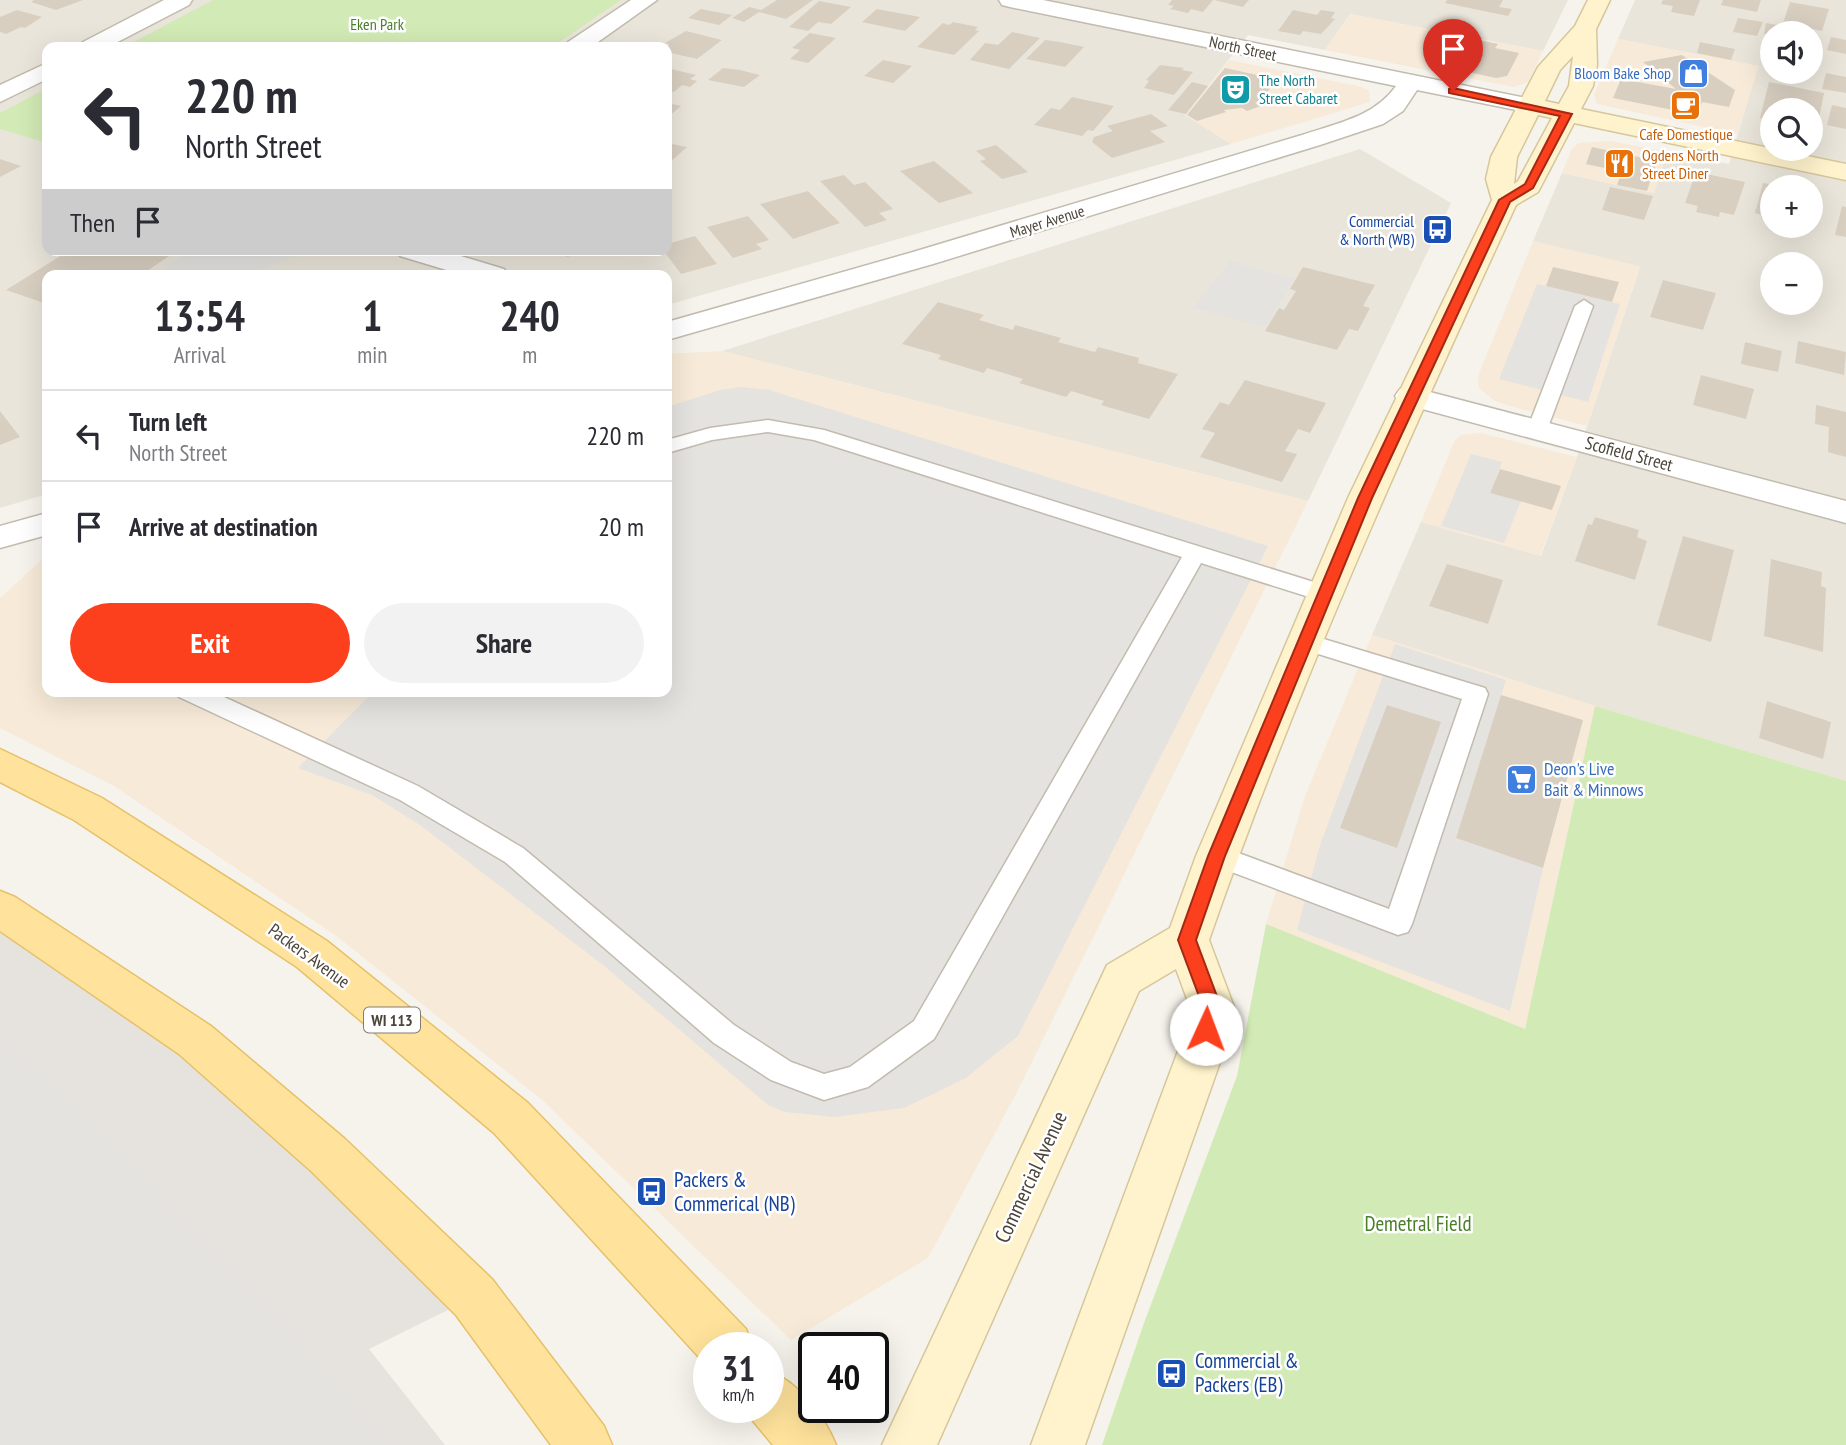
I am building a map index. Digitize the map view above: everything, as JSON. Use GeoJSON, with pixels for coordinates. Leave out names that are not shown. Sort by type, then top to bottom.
{"type":"FeatureCollection","features":[{"type":"Feature","properties":{"kind":"main road","name":"Packers Avenue"},"geometry":{"type":"LineString","coordinates":[[0,764],[88,809],[312,954],[511,1118],[712,1332]]}},
{"type":"Feature","properties":{"kind":"main road"},"geometry":{"type":"LineString","coordinates":[[0,909],[195,1040],[328,1155],[474,1297],[584,1445]]}},
{"type":"Feature","properties":{"kind":"main road"},"geometry":{"type":"LineString","coordinates":[[784,1416],[809,1445]]}},
{"type":"Feature","properties":{"kind":"street"},"geometry":{"type":"LineString","coordinates":[[101,42],[181,0]]}},
{"type":"Feature","properties":{"kind":"street"},"geometry":{"type":"LineString","coordinates":[[583,42],[646,0]]}},
{"type":"Feature","properties":{"kind":"street","name":"North Street"},"geometry":{"type":"LineString","coordinates":[[1010,0],[1098,8],[1411,82],[1846,172]]}},
{"type":"Feature","properties":{"kind":"street"},"geometry":{"type":"LineString","coordinates":[[1505,200],[1499,179],[1504,157],[1550,67],[1585,29],[1599,0]]}},
{"type":"Feature","properties":{"kind":"street"},"geometry":{"type":"LineString","coordinates":[[1058,1445],[1201,1051],[1212,1007],[1187,940],[1217,856],[1304,641],[1411,396],[1505,200],[1529,186],[1584,74],[1585,29]]}},
{"type":"Feature","properties":{"kind":"street"},"geometry":{"type":"LineString","coordinates":[[0,95],[42,73]]}},
{"type":"Feature","properties":{"kind":"street","name":"Mayer Avenue"},"geometry":{"type":"LineString","coordinates":[[672,327],[923,258],[1311,140],[1374,119],[1394,106],[1411,82]]}},
{"type":"Feature","properties":{"kind":"street"},"geometry":{"type":"LineString","coordinates":[[430,256],[477,270]]}},
{"type":"Feature","properties":{"kind":"street","name":"Scofield Street"},"geometry":{"type":"LineString","coordinates":[[1411,396],[1846,512]]}},
{"type":"Feature","properties":{"kind":"street"},"geometry":{"type":"LineString","coordinates":[[0,537],[42,525]]}},
{"type":"Feature","properties":{"kind":"street","name":"Commercial Avenue"},"geometry":{"type":"LineString","coordinates":[[909,1445],[1123,978],[1187,940]]}},
{"type":"Feature","properties":{"kind":"lane"},"geometry":{"type":"LineString","coordinates":[[1537,430],[1584,306]]}},
{"type":"Feature","properties":{"kind":"lane"},"geometry":{"type":"LineString","coordinates":[[672,445],[709,434],[768,426],[817,434],[1325,594]]}},
{"type":"Feature","properties":{"kind":"lane"},"geometry":{"type":"LineString","coordinates":[[201,697],[409,793],[514,855],[724,1034],[782,1071],[824,1087],[858,1078],[924,1030],[1195,554]]}},
{"type":"Feature","properties":{"kind":"lane"},"geometry":{"type":"LineString","coordinates":[[1217,856],[1398,923],[1476,694],[1304,641]]}},
{"type":"Feature","properties":{"kind":"shaded area"},"geometry":{"type":"Polygon","coordinates":[[[0,0],[1568,0],[1543,51],[1350,14],[1325,50],[1248,35],[1185,115],[1231,144],[672,304],[672,270],[42,270],[42,495],[0,508],[0,0]]]}},
{"type":"Feature","properties":{"kind":"shaded area"},"geometry":{"type":"Polygon","coordinates":[[[1635,0],[1846,0],[1846,781],[1595,706],[1372,635],[1421,522],[1541,556],[1640,267],[1533,241],[1562,173],[1654,193],[1667,152],[1729,164],[1758,66],[1618,39],[1635,0]]]}},
{"type":"Feature","properties":{"kind":"shaded area"},"geometry":{"type":"Polygon","coordinates":[[[1350,14],[1543,51],[1528,82],[1514,87],[1325,50],[1350,14]]]}},
{"type":"Feature","properties":{"kind":"shaded area"},"geometry":{"type":"Polygon","coordinates":[[[1618,39],[1759,66],[1737,134],[1597,104],[1594,95],[1618,39]]]}},
{"type":"Feature","properties":{"kind":"shaded area"},"geometry":{"type":"Polygon","coordinates":[[[1229,60],[1358,86],[1369,90],[1370,102],[1231,144],[1185,115],[1229,60]]]}},
{"type":"Feature","properties":{"kind":"shaded area"},"geometry":{"type":"Polygon","coordinates":[[[1611,141],[1667,152],[1654,193],[1562,173],[1572,149],[1579,143],[1611,141]]]}},
{"type":"Feature","properties":{"kind":"shaded area"},"geometry":{"type":"Polygon","coordinates":[[[1360,149],[1451,203],[1308,501],[722,351],[1360,149]]]}},
{"type":"Feature","properties":{"kind":"shaded area"},"geometry":{"type":"Polygon","coordinates":[[[1533,241],[1640,266],[1587,426],[1495,401],[1479,388],[1478,376],[1533,241]]]}},
{"type":"Feature","properties":{"kind":"shaded area"},"geometry":{"type":"Polygon","coordinates":[[[183,256],[295,256],[260,270],[162,270],[183,256]]]}},
{"type":"Feature","properties":{"kind":"shaded area"},"geometry":{"type":"Polygon","coordinates":[[[1230,261],[1295,279],[1265,327],[1193,308],[1230,261]]]}},
{"type":"Feature","properties":{"kind":"shaded area"},"geometry":{"type":"Polygon","coordinates":[[[1537,284],[1620,304],[1588,402],[1499,379],[1537,284]]]}},
{"type":"Feature","properties":{"kind":"shaded area"},"geometry":{"type":"Polygon","coordinates":[[[722,351],[1308,501],[1018,1090],[928,1258],[804,1332],[798,1332],[798,1336],[791,1340],[540,1098],[335,935],[114,786],[0,728],[0,598],[42,560],[42,697],[672,697],[672,354],[722,351]]]}},
{"type":"Feature","properties":{"kind":"shaded area"},"geometry":{"type":"Polygon","coordinates":[[[741,387],[769,390],[1268,546],[1018,1036],[966,1078],[904,1108],[834,1117],[785,1112],[768,1105],[603,965],[420,825],[372,795],[298,768],[368,697],[672,697],[672,405],[720,390],[741,387]]]}},
{"type":"Feature","properties":{"kind":"shaded area"},"geometry":{"type":"Polygon","coordinates":[[[1481,433],[1577,457],[1540,556],[1421,522],[1454,442],[1460,435],[1481,433]]]}},
{"type":"Feature","properties":{"kind":"shaded area"},"geometry":{"type":"Polygon","coordinates":[[[1471,454],[1502,462],[1490,493],[1521,501],[1504,543],[1441,526],[1471,454]]]}},
{"type":"Feature","properties":{"kind":"shaded area"},"geometry":{"type":"Polygon","coordinates":[[[1372,635],[1595,706],[1525,1029],[1266,924],[1305,796],[1372,635]]]}},
{"type":"Feature","properties":{"kind":"shaded area"},"geometry":{"type":"Polygon","coordinates":[[[1395,644],[1506,680],[1456,838],[1543,868],[1510,1011],[1297,930],[1320,845],[1395,644]]]}},
{"type":"Feature","properties":{"kind":"shaded area"},"geometry":{"type":"Polygon","coordinates":[[[0,909],[81,961],[474,1297],[369,1349],[445,1445],[0,1445],[0,909]]]}},
{"type":"Feature","properties":{"kind":"shaded area"},"geometry":{"type":"Polygon","coordinates":[[[0,1034],[91,1117],[395,1445],[0,1445],[0,1034]]]}},
{"type":"Feature","properties":{"kind":"green space","name":"Eken Park"},"geometry":{"type":"Polygon","coordinates":[[[213,0],[621,0],[559,42],[133,42],[213,0]]]}},
{"type":"Feature","properties":{"kind":"green space"},"geometry":{"type":"Polygon","coordinates":[[[42,91],[42,142],[0,129],[0,113],[42,91]]]}},
{"type":"Feature","properties":{"kind":"green space","name":"Demetral Field"},"geometry":{"type":"Polygon","coordinates":[[[1595,706],[1846,781],[1846,1445],[1102,1445],[1144,1323],[1237,1076],[1266,924],[1525,1029],[1595,706]]]}},
{"type":"Feature","properties":{"kind":"building"},"geometry":{"type":"Polygon","coordinates":[[[83,0],[56,10],[31,2],[83,0]]]}},
{"type":"Feature","properties":{"kind":"building"},"geometry":{"type":"Polygon","coordinates":[[[777,0],[813,0],[786,19],[759,12],[744,22],[732,18],[749,7],[761,10],[777,0]]]}},
{"type":"Feature","properties":{"kind":"building"},"geometry":{"type":"Polygon","coordinates":[[[1172,0],[1213,0],[1203,12],[1191,9],[1188,13],[1170,9],[1174,6],[1168,5],[1172,0]]]}},
{"type":"Feature","properties":{"kind":"building"},"geometry":{"type":"Polygon","coordinates":[[[1214,0],[1249,0],[1243,7],[1214,0]]]}},
{"type":"Feature","properties":{"kind":"building"},"geometry":{"type":"Polygon","coordinates":[[[1447,0],[1503,0],[1499,7],[1512,9],[1508,16],[1445,3],[1447,0]]]}},
{"type":"Feature","properties":{"kind":"building"},"geometry":{"type":"Polygon","coordinates":[[[1663,0],[1700,0],[1694,16],[1671,12],[1673,6],[1661,4],[1663,0]]]}},
{"type":"Feature","properties":{"kind":"building"},"geometry":{"type":"Polygon","coordinates":[[[1723,0],[1761,0],[1757,12],[1721,5],[1723,0]]]}},
{"type":"Feature","properties":{"kind":"building"},"geometry":{"type":"Polygon","coordinates":[[[819,1],[851,7],[831,24],[818,22],[808,31],[789,27],[819,1]]]}},
{"type":"Feature","properties":{"kind":"building"},"geometry":{"type":"Polygon","coordinates":[[[1790,2],[1829,9],[1823,28],[1823,21],[1784,21],[1790,2]]]}},
{"type":"Feature","properties":{"kind":"building"},"geometry":{"type":"Polygon","coordinates":[[[701,9],[732,15],[719,25],[688,18],[701,9]]]}},
{"type":"Feature","properties":{"kind":"building"},"geometry":{"type":"Polygon","coordinates":[[[877,9],[920,17],[905,31],[862,22],[877,9]]]}},
{"type":"Feature","properties":{"kind":"building"},"geometry":{"type":"Polygon","coordinates":[[[17,10],[42,17],[25,28],[21,27],[6,34],[0,32],[0,17],[17,10]]]}},
{"type":"Feature","properties":{"kind":"building"},"geometry":{"type":"Polygon","coordinates":[[[1293,10],[1317,15],[1321,10],[1335,12],[1331,18],[1335,19],[1321,34],[1303,31],[1300,35],[1278,31],[1293,10]]]}},
{"type":"Feature","properties":{"kind":"building"},"geometry":{"type":"Polygon","coordinates":[[[1738,18],[1760,22],[1757,36],[1733,32],[1738,18]]]}},
{"type":"Feature","properties":{"kind":"building"},"geometry":{"type":"Polygon","coordinates":[[[953,22],[978,27],[975,30],[979,31],[954,55],[917,47],[943,23],[949,25],[953,22]]]}},
{"type":"Feature","properties":{"kind":"building"},"geometry":{"type":"Polygon","coordinates":[[[686,31],[722,40],[697,59],[672,53],[672,42],[667,42],[686,31]]]}},
{"type":"Feature","properties":{"kind":"building"},"geometry":{"type":"Polygon","coordinates":[[[1012,32],[1040,38],[1009,69],[970,60],[985,43],[998,45],[1012,32]]]}},
{"type":"Feature","properties":{"kind":"building"},"geometry":{"type":"Polygon","coordinates":[[[810,33],[836,38],[808,63],[790,59],[800,50],[792,48],[810,33]]]}},
{"type":"Feature","properties":{"kind":"building"},"geometry":{"type":"Polygon","coordinates":[[[1831,37],[1846,40],[1846,54],[1827,50],[1831,37]]]}},
{"type":"Feature","properties":{"kind":"building"},"geometry":{"type":"Polygon","coordinates":[[[1474,39],[1498,44],[1495,48],[1519,53],[1507,76],[1496,78],[1444,67],[1458,45],[1469,48],[1474,39]]]}},
{"type":"Feature","properties":{"kind":"building"},"geometry":{"type":"Polygon","coordinates":[[[1045,40],[1084,47],[1065,67],[1026,59],[1045,40]]]}},
{"type":"Feature","properties":{"kind":"building"},"geometry":{"type":"Polygon","coordinates":[[[1700,42],[1735,49],[1731,60],[1697,53],[1700,42]]]}},
{"type":"Feature","properties":{"kind":"building"},"geometry":{"type":"Polygon","coordinates":[[[1682,55],[1735,90],[1729,107],[1702,102],[1698,115],[1613,98],[1621,79],[1676,89],[1643,62],[1682,55]]]}},
{"type":"Feature","properties":{"kind":"building"},"geometry":{"type":"Polygon","coordinates":[[[883,60],[912,66],[893,83],[864,76],[883,60]]]}},
{"type":"Feature","properties":{"kind":"building"},"geometry":{"type":"Polygon","coordinates":[[[1160,65],[1193,72],[1174,95],[1144,88],[1149,81],[1146,80],[1160,65]]]}},
{"type":"Feature","properties":{"kind":"building"},"geometry":{"type":"Polygon","coordinates":[[[723,68],[760,75],[744,87],[708,80],[723,68]]]}},
{"type":"Feature","properties":{"kind":"building"},"geometry":{"type":"Polygon","coordinates":[[[1225,68],[1276,79],[1263,99],[1255,103],[1261,106],[1247,111],[1242,108],[1224,110],[1226,112],[1197,121],[1187,115],[1225,68]]]}},
{"type":"Feature","properties":{"kind":"building"},"geometry":{"type":"Polygon","coordinates":[[[672,69],[696,75],[690,79],[697,81],[690,87],[682,85],[674,92],[672,69]]]}},
{"type":"Feature","properties":{"kind":"building"},"geometry":{"type":"Polygon","coordinates":[[[1826,73],[1846,77],[1846,93],[1822,89],[1826,73]]]}},
{"type":"Feature","properties":{"kind":"building"},"geometry":{"type":"Polygon","coordinates":[[[1192,82],[1208,86],[1186,114],[1168,110],[1192,82]]]}},
{"type":"Feature","properties":{"kind":"building"},"geometry":{"type":"Polygon","coordinates":[[[1768,84],[1824,93],[1823,98],[1765,98],[1768,84]]]}},
{"type":"Feature","properties":{"kind":"building"},"geometry":{"type":"Polygon","coordinates":[[[1072,97],[1114,106],[1093,131],[1088,130],[1082,136],[1034,125],[1051,108],[1060,110],[1072,97]]]}},
{"type":"Feature","properties":{"kind":"building"},"geometry":{"type":"Polygon","coordinates":[[[672,104],[681,106],[672,114],[672,104]]]}},
{"type":"Feature","properties":{"kind":"building"},"geometry":{"type":"Polygon","coordinates":[[[1832,105],[1846,108],[1846,129],[1827,125],[1832,105]]]}},
{"type":"Feature","properties":{"kind":"building"},"geometry":{"type":"Polygon","coordinates":[[[1151,114],[1168,126],[1150,131],[1165,142],[1112,158],[1092,142],[1094,137],[1113,131],[1107,126],[1151,114]]]}},
{"type":"Feature","properties":{"kind":"building"},"geometry":{"type":"Polygon","coordinates":[[[672,144],[687,147],[672,160],[672,144]]]}},
{"type":"Feature","properties":{"kind":"building"},"geometry":{"type":"Polygon","coordinates":[[[996,145],[1028,172],[1002,179],[980,161],[986,159],[976,151],[996,145]]]}},
{"type":"Feature","properties":{"kind":"building"},"geometry":{"type":"Polygon","coordinates":[[[1592,147],[1657,161],[1647,191],[1617,185],[1620,176],[1613,175],[1614,170],[1586,164],[1592,147]]]}},
{"type":"Feature","properties":{"kind":"building"},"geometry":{"type":"Polygon","coordinates":[[[0,159],[21,166],[0,177],[0,159]]]}},
{"type":"Feature","properties":{"kind":"building"},"geometry":{"type":"Polygon","coordinates":[[[934,161],[973,193],[939,203],[900,171],[934,161]]]}},
{"type":"Feature","properties":{"kind":"building"},"geometry":{"type":"Polygon","coordinates":[[[1696,172],[1745,182],[1734,215],[1720,212],[1719,217],[1696,212],[1698,206],[1685,203],[1696,172]]]}},
{"type":"Feature","properties":{"kind":"building"},"geometry":{"type":"Polygon","coordinates":[[[844,175],[854,185],[865,182],[893,209],[879,213],[887,220],[865,227],[820,181],[844,175]]]}},
{"type":"Feature","properties":{"kind":"building"},"geometry":{"type":"Polygon","coordinates":[[[1610,187],[1653,196],[1644,220],[1602,210],[1610,187]]]}},
{"type":"Feature","properties":{"kind":"building"},"geometry":{"type":"Polygon","coordinates":[[[808,191],[840,223],[793,239],[760,204],[808,191]]]}},
{"type":"Feature","properties":{"kind":"building"},"geometry":{"type":"Polygon","coordinates":[[[1760,194],[1760,215],[1755,213],[1760,194]]]}},
{"type":"Feature","properties":{"kind":"building"},"geometry":{"type":"Polygon","coordinates":[[[1842,206],[1846,207],[1846,237],[1835,235],[1842,206]]]}},
{"type":"Feature","properties":{"kind":"building"},"geometry":{"type":"Polygon","coordinates":[[[748,216],[769,240],[756,244],[762,249],[733,258],[707,227],[748,216]]]}},
{"type":"Feature","properties":{"kind":"building"},"geometry":{"type":"Polygon","coordinates":[[[695,236],[717,264],[681,274],[668,256],[672,256],[672,243],[695,236]]]}},
{"type":"Feature","properties":{"kind":"building"},"geometry":{"type":"Polygon","coordinates":[[[60,256],[169,256],[148,270],[42,270],[42,302],[6,290],[60,256]]]}},
{"type":"Feature","properties":{"kind":"building"},"geometry":{"type":"Polygon","coordinates":[[[1303,267],[1375,285],[1363,306],[1370,308],[1358,331],[1349,329],[1337,350],[1265,331],[1279,308],[1284,310],[1296,291],[1290,289],[1303,267]]]}},
{"type":"Feature","properties":{"kind":"building"},"geometry":{"type":"Polygon","coordinates":[[[1553,267],[1619,282],[1612,302],[1546,286],[1553,267]]]}},
{"type":"Feature","properties":{"kind":"building"},"geometry":{"type":"Polygon","coordinates":[[[1663,280],[1716,293],[1703,330],[1650,317],[1663,280]]]}},
{"type":"Feature","properties":{"kind":"building"},"geometry":{"type":"Polygon","coordinates":[[[938,302],[984,315],[979,320],[1013,330],[1015,325],[1061,338],[1058,342],[1095,352],[1098,347],[1139,358],[1138,363],[1178,374],[1149,419],[1101,405],[1104,401],[1071,391],[1066,397],[1019,383],[1023,379],[987,368],[984,373],[938,359],[941,355],[902,344],[938,302]]]}},
{"type":"Feature","properties":{"kind":"building"},"geometry":{"type":"Polygon","coordinates":[[[1798,341],[1846,352],[1844,375],[1795,363],[1798,341]]]}},
{"type":"Feature","properties":{"kind":"building"},"geometry":{"type":"Polygon","coordinates":[[[1745,342],[1782,351],[1778,372],[1741,364],[1745,342]]]}},
{"type":"Feature","properties":{"kind":"building"},"geometry":{"type":"Polygon","coordinates":[[[1701,375],[1754,389],[1746,419],[1693,405],[1701,375]]]}},
{"type":"Feature","properties":{"kind":"building"},"geometry":{"type":"Polygon","coordinates":[[[1245,380],[1326,403],[1310,433],[1298,429],[1285,451],[1297,454],[1282,482],[1200,457],[1215,433],[1202,429],[1220,402],[1229,405],[1245,380]]]}},
{"type":"Feature","properties":{"kind":"building"},"geometry":{"type":"Polygon","coordinates":[[[1816,405],[1846,412],[1846,457],[1828,452],[1829,427],[1815,424],[1816,405]]]}},
{"type":"Feature","properties":{"kind":"building"},"geometry":{"type":"Polygon","coordinates":[[[0,411],[20,437],[0,445],[0,411]]]}},
{"type":"Feature","properties":{"kind":"building"},"geometry":{"type":"Polygon","coordinates":[[[1500,469],[1561,486],[1552,510],[1490,493],[1500,469]]]}},
{"type":"Feature","properties":{"kind":"building"},"geometry":{"type":"Polygon","coordinates":[[[1595,517],[1639,530],[1637,537],[1647,541],[1635,580],[1575,561],[1588,524],[1592,525],[1595,517]]]}},
{"type":"Feature","properties":{"kind":"building"},"geometry":{"type":"Polygon","coordinates":[[[1683,536],[1734,550],[1711,642],[1657,625],[1683,536]]]}},
{"type":"Feature","properties":{"kind":"building"},"geometry":{"type":"Polygon","coordinates":[[[1771,559],[1822,572],[1821,586],[1826,588],[1823,652],[1764,636],[1771,559]]]}},
{"type":"Feature","properties":{"kind":"building"},"geometry":{"type":"Polygon","coordinates":[[[1447,564],[1503,580],[1488,624],[1429,606],[1447,564]]]}},
{"type":"Feature","properties":{"kind":"building","name":"Deon's Live Bait & Minnows"},"geometry":{"type":"Polygon","coordinates":[[[1501,695],[1583,720],[1543,868],[1456,838],[1501,695]]]}},
{"type":"Feature","properties":{"kind":"building"},"geometry":{"type":"Polygon","coordinates":[[[1767,701],[1831,722],[1823,759],[1759,738],[1767,701]]]}},
{"type":"Feature","properties":{"kind":"building"},"geometry":{"type":"Polygon","coordinates":[[[1387,705],[1441,722],[1397,848],[1340,828],[1387,705]]]}},
{"type":"Feature","properties":{"kind":"place","name":"Bloom Bake Shop"},"geometry":{"type":"Point","coordinates":[1694,73]}},
{"type":"Feature","properties":{"kind":"place","name":"The North Street Cabaret"},"geometry":{"type":"Point","coordinates":[1236,89]}},
{"type":"Feature","properties":{"kind":"place","name":"Cafe Domestique"},"geometry":{"type":"Point","coordinates":[1686,105]}},
{"type":"Feature","properties":{"kind":"place","name":"Ogdens North Street Diner"},"geometry":{"type":"Point","coordinates":[1619,164]}},
{"type":"Feature","properties":{"kind":"place","name":"Commercial & North (WB)"},"geometry":{"type":"Point","coordinates":[1437,230]}},
{"type":"Feature","properties":{"kind":"place","name":"Deon's Live Bait & Minnows"},"geometry":{"type":"Point","coordinates":[1521,779]}},
{"type":"Feature","properties":{"kind":"place","name":"Packers & Commerical (NB)"},"geometry":{"type":"Point","coordinates":[651,1192]}},
{"type":"Feature","properties":{"kind":"place","name":"Commercial & Packers (EB)"},"geometry":{"type":"Point","coordinates":[1172,1373]}},
{"type":"Feature","properties":{"kind":"route"},"geometry":{"type":"LineString","coordinates":[[1206,1029],[1212,1007],[1187,940],[1217,856],[1304,641],[1411,396],[1505,200],[1529,186],[1566,114],[1453,91]]}}]}
